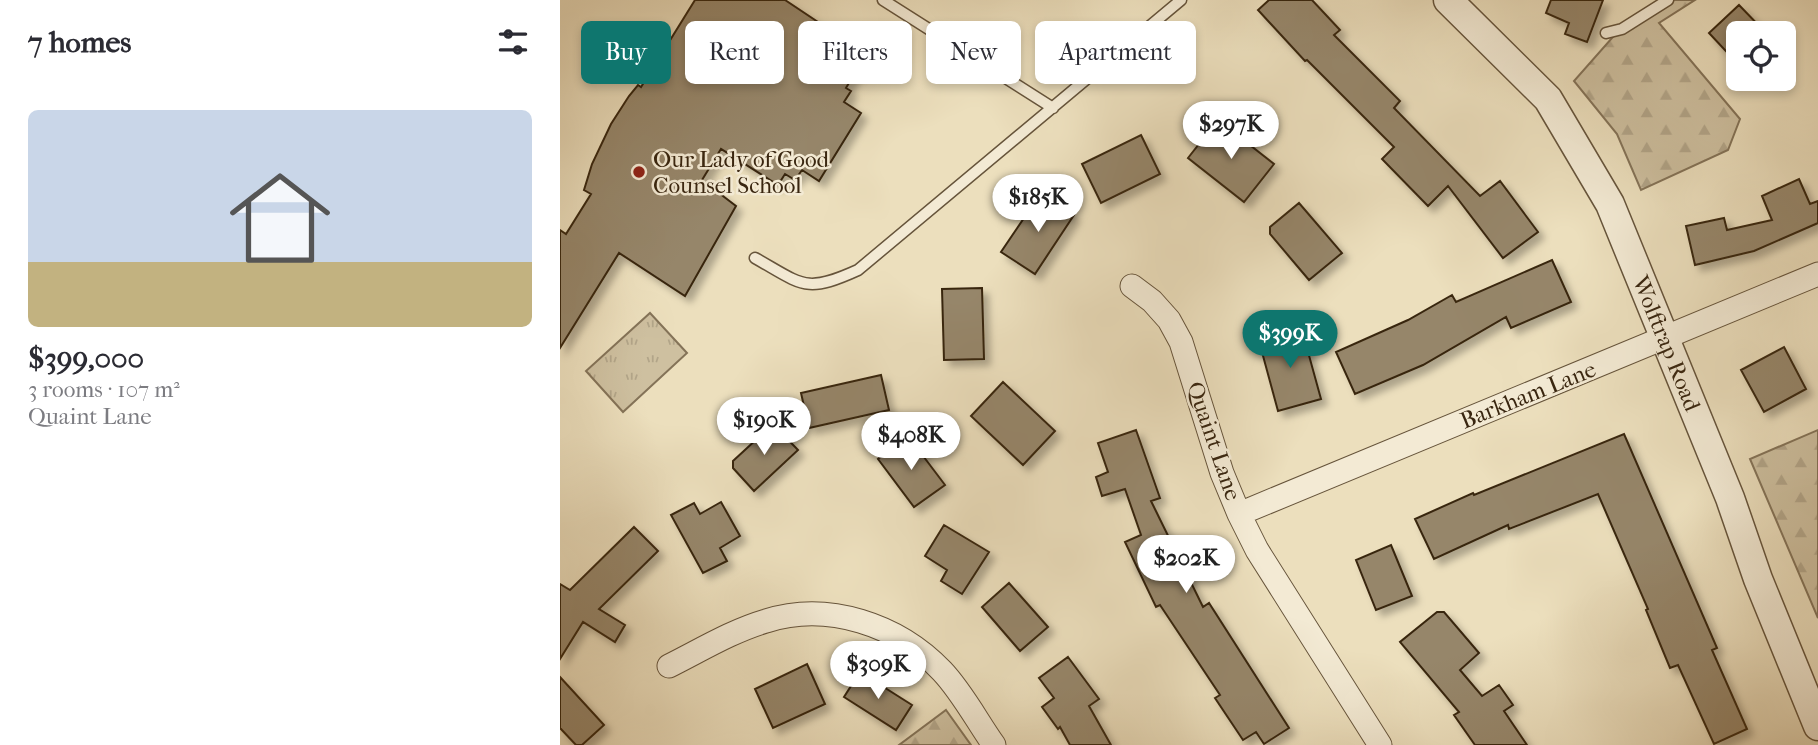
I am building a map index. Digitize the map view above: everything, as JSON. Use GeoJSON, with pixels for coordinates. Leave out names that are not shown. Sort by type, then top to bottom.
{"type":"FeatureCollection","features":[{"type":"Feature","properties":{"kind":"street","name":"Wolftrap Road"},"geometry":{"type":"LineString","coordinates":[[1448,0],[1548,99],[1567,127],[1610,204],[1818,726]]}},
{"type":"Feature","properties":{"kind":"street","name":"Barkham Lane"},"geometry":{"type":"LineString","coordinates":[[1239,514],[1818,274]]}},
{"type":"Feature","properties":{"kind":"street","name":"Quaint Lane"},"geometry":{"type":"LineString","coordinates":[[1132,286],[1152,301],[1169,320],[1181,342],[1222,473],[1239,514],[1257,550],[1380,745]]}},
{"type":"Feature","properties":{"kind":"street"},"geometry":{"type":"LineString","coordinates":[[669,666],[768,620],[825,614],[866,622],[895,634],[936,666],[994,745]]}},
{"type":"Feature","properties":{"kind":"lane"},"geometry":{"type":"LineString","coordinates":[[883,0],[1053,108]]}},
{"type":"Feature","properties":{"kind":"lane"},"geometry":{"type":"LineString","coordinates":[[755,258],[803,285],[825,285],[859,270],[1181,0]]}},
{"type":"Feature","properties":{"kind":"lane"},"geometry":{"type":"LineString","coordinates":[[1606,33],[1622,29],[1668,0]]}},
{"type":"Feature","properties":{"kind":"green space"},"geometry":{"type":"Polygon","coordinates":[[[1668,0],[1695,0],[1659,23],[1740,119],[1728,150],[1641,190],[1617,134],[1574,81],[1619,30],[1668,0]]]}},
{"type":"Feature","properties":{"kind":"green space"},"geometry":{"type":"Polygon","coordinates":[[[650,313],[687,353],[623,412],[586,371],[650,313]]]}},
{"type":"Feature","properties":{"kind":"green space"},"geometry":{"type":"Polygon","coordinates":[[[1818,430],[1818,618],[1750,459],[1818,430]]]}},
{"type":"Feature","properties":{"kind":"green space"},"geometry":{"type":"Polygon","coordinates":[[[946,710],[971,745],[899,745],[946,710]]]}},
{"type":"Feature","properties":{"kind":"building","name":"Our Lady of Good Counsel School"},"geometry":{"type":"Polygon","coordinates":[[[695,0],[785,0],[816,21],[798,21],[798,84],[848,84],[846,88],[851,91],[844,102],[861,113],[819,181],[802,170],[795,180],[785,174],[778,185],[721,149],[702,180],[736,206],[685,296],[619,253],[560,348],[560,230],[566,234],[591,194],[584,190],[592,164],[611,124],[629,96],[638,85],[671,84],[671,39],[695,0]]]}},
{"type":"Feature","properties":{"kind":"building"},"geometry":{"type":"Polygon","coordinates":[[[1269,0],[1312,0],[1340,30],[1334,35],[1400,101],[1394,108],[1480,196],[1500,181],[1538,232],[1503,258],[1448,186],[1428,206],[1382,159],[1394,147],[1307,60],[1305,61],[1258,10],[1269,0]]]}},
{"type":"Feature","properties":{"kind":"building"},"geometry":{"type":"Polygon","coordinates":[[[1551,0],[1603,0],[1587,42],[1565,34],[1569,23],[1546,13],[1551,0]]]}},
{"type":"Feature","properties":{"kind":"building"},"geometry":{"type":"Polygon","coordinates":[[[1739,5],[1754,21],[1726,21],[1726,51],[1709,33],[1739,5]]]}},
{"type":"Feature","properties":{"kind":"building"},"geometry":{"type":"Polygon","coordinates":[[[1218,120],[1274,164],[1244,202],[1188,158],[1218,120]]]}},
{"type":"Feature","properties":{"kind":"building"},"geometry":{"type":"Polygon","coordinates":[[[1141,135],[1160,174],[1101,203],[1082,164],[1141,135]]]}},
{"type":"Feature","properties":{"kind":"building"},"geometry":{"type":"Polygon","coordinates":[[[1799,179],[1810,204],[1818,201],[1818,223],[1754,251],[1695,265],[1686,226],[1724,218],[1727,230],[1772,220],[1762,196],[1799,179]]]}},
{"type":"Feature","properties":{"kind":"building"},"geometry":{"type":"Polygon","coordinates":[[[1041,193],[1074,215],[1035,274],[1001,252],[1041,193]]]}},
{"type":"Feature","properties":{"kind":"building"},"geometry":{"type":"Polygon","coordinates":[[[1299,203],[1342,253],[1309,280],[1270,234],[1270,227],[1299,203]]]}},
{"type":"Feature","properties":{"kind":"building"},"geometry":{"type":"Polygon","coordinates":[[[1552,260],[1571,302],[1511,328],[1506,317],[1423,365],[1355,394],[1336,352],[1408,320],[1452,295],[1456,302],[1552,260]]]}},
{"type":"Feature","properties":{"kind":"building"},"geometry":{"type":"Polygon","coordinates":[[[982,288],[984,359],[944,360],[942,289],[982,288]]]}},
{"type":"Feature","properties":{"kind":"building"},"geometry":{"type":"Polygon","coordinates":[[[1302,330],[1321,399],[1278,411],[1259,341],[1302,330]]]}},
{"type":"Feature","properties":{"kind":"building"},"geometry":{"type":"Polygon","coordinates":[[[1784,347],[1806,389],[1764,412],[1741,370],[1784,347]]]}},
{"type":"Feature","properties":{"kind":"building"},"geometry":{"type":"Polygon","coordinates":[[[881,375],[889,410],[809,428],[801,393],[881,375]]]}},
{"type":"Feature","properties":{"kind":"building"},"geometry":{"type":"Polygon","coordinates":[[[1003,382],[1055,431],[1023,465],[971,416],[1003,382]]]}},
{"type":"Feature","properties":{"kind":"building"},"geometry":{"type":"Polygon","coordinates":[[[773,424],[798,450],[754,491],[733,468],[733,461],[773,424]]]}},
{"type":"Feature","properties":{"kind":"building"},"geometry":{"type":"Polygon","coordinates":[[[1136,430],[1160,498],[1151,501],[1203,607],[1209,603],[1289,728],[1264,744],[1256,732],[1243,740],[1215,698],[1220,695],[1160,605],[1156,607],[1125,542],[1141,535],[1125,489],[1102,496],[1096,477],[1108,472],[1098,443],[1136,430]]]}},
{"type":"Feature","properties":{"kind":"building"},"geometry":{"type":"Polygon","coordinates":[[[1624,434],[1717,648],[1712,650],[1747,729],[1714,744],[1678,665],[1670,668],[1646,610],[1648,609],[1598,494],[1509,529],[1508,525],[1434,559],[1415,519],[1473,493],[1474,495],[1624,434]]]}},
{"type":"Feature","properties":{"kind":"building"},"geometry":{"type":"Polygon","coordinates":[[[908,436],[945,485],[914,507],[878,459],[908,436]]]}},
{"type":"Feature","properties":{"kind":"building"},"geometry":{"type":"Polygon","coordinates":[[[721,502],[740,536],[720,548],[727,561],[703,573],[671,515],[694,503],[700,514],[721,502]]]}},
{"type":"Feature","properties":{"kind":"building"},"geometry":{"type":"Polygon","coordinates":[[[944,525],[989,552],[962,594],[941,581],[947,570],[925,556],[944,525]]]}},
{"type":"Feature","properties":{"kind":"building"},"geometry":{"type":"Polygon","coordinates":[[[634,527],[658,551],[599,609],[625,625],[615,642],[583,622],[560,659],[560,584],[570,590],[634,527]]]}},
{"type":"Feature","properties":{"kind":"building"},"geometry":{"type":"Polygon","coordinates":[[[1391,545],[1412,596],[1376,610],[1356,560],[1391,545]]]}},
{"type":"Feature","properties":{"kind":"building"},"geometry":{"type":"Polygon","coordinates":[[[1009,583],[1048,627],[1020,651],[982,607],[1009,583]]]}},
{"type":"Feature","properties":{"kind":"building"},"geometry":{"type":"Polygon","coordinates":[[[1437,612],[1444,612],[1479,653],[1460,670],[1482,696],[1499,685],[1513,705],[1504,711],[1527,745],[1475,745],[1454,715],[1459,712],[1400,642],[1437,612]]]}},
{"type":"Feature","properties":{"kind":"building"},"geometry":{"type":"Polygon","coordinates":[[[1068,657],[1099,699],[1089,706],[1111,745],[1070,745],[1060,727],[1058,729],[1042,707],[1054,698],[1039,678],[1068,657]]]}},
{"type":"Feature","properties":{"kind":"building"},"geometry":{"type":"Polygon","coordinates":[[[807,664],[825,704],[773,728],[755,689],[807,664]]]}},
{"type":"Feature","properties":{"kind":"building"},"geometry":{"type":"Polygon","coordinates":[[[860,672],[912,705],[896,730],[844,697],[860,672]]]}},
{"type":"Feature","properties":{"kind":"building"},"geometry":{"type":"Polygon","coordinates":[[[560,677],[604,725],[582,745],[576,745],[560,728],[560,677]]]}},
{"type":"Feature","properties":{"kind":"place","name":"Our Lady of Good Counsel School"},"geometry":{"type":"Point","coordinates":[639,172]}}]}
